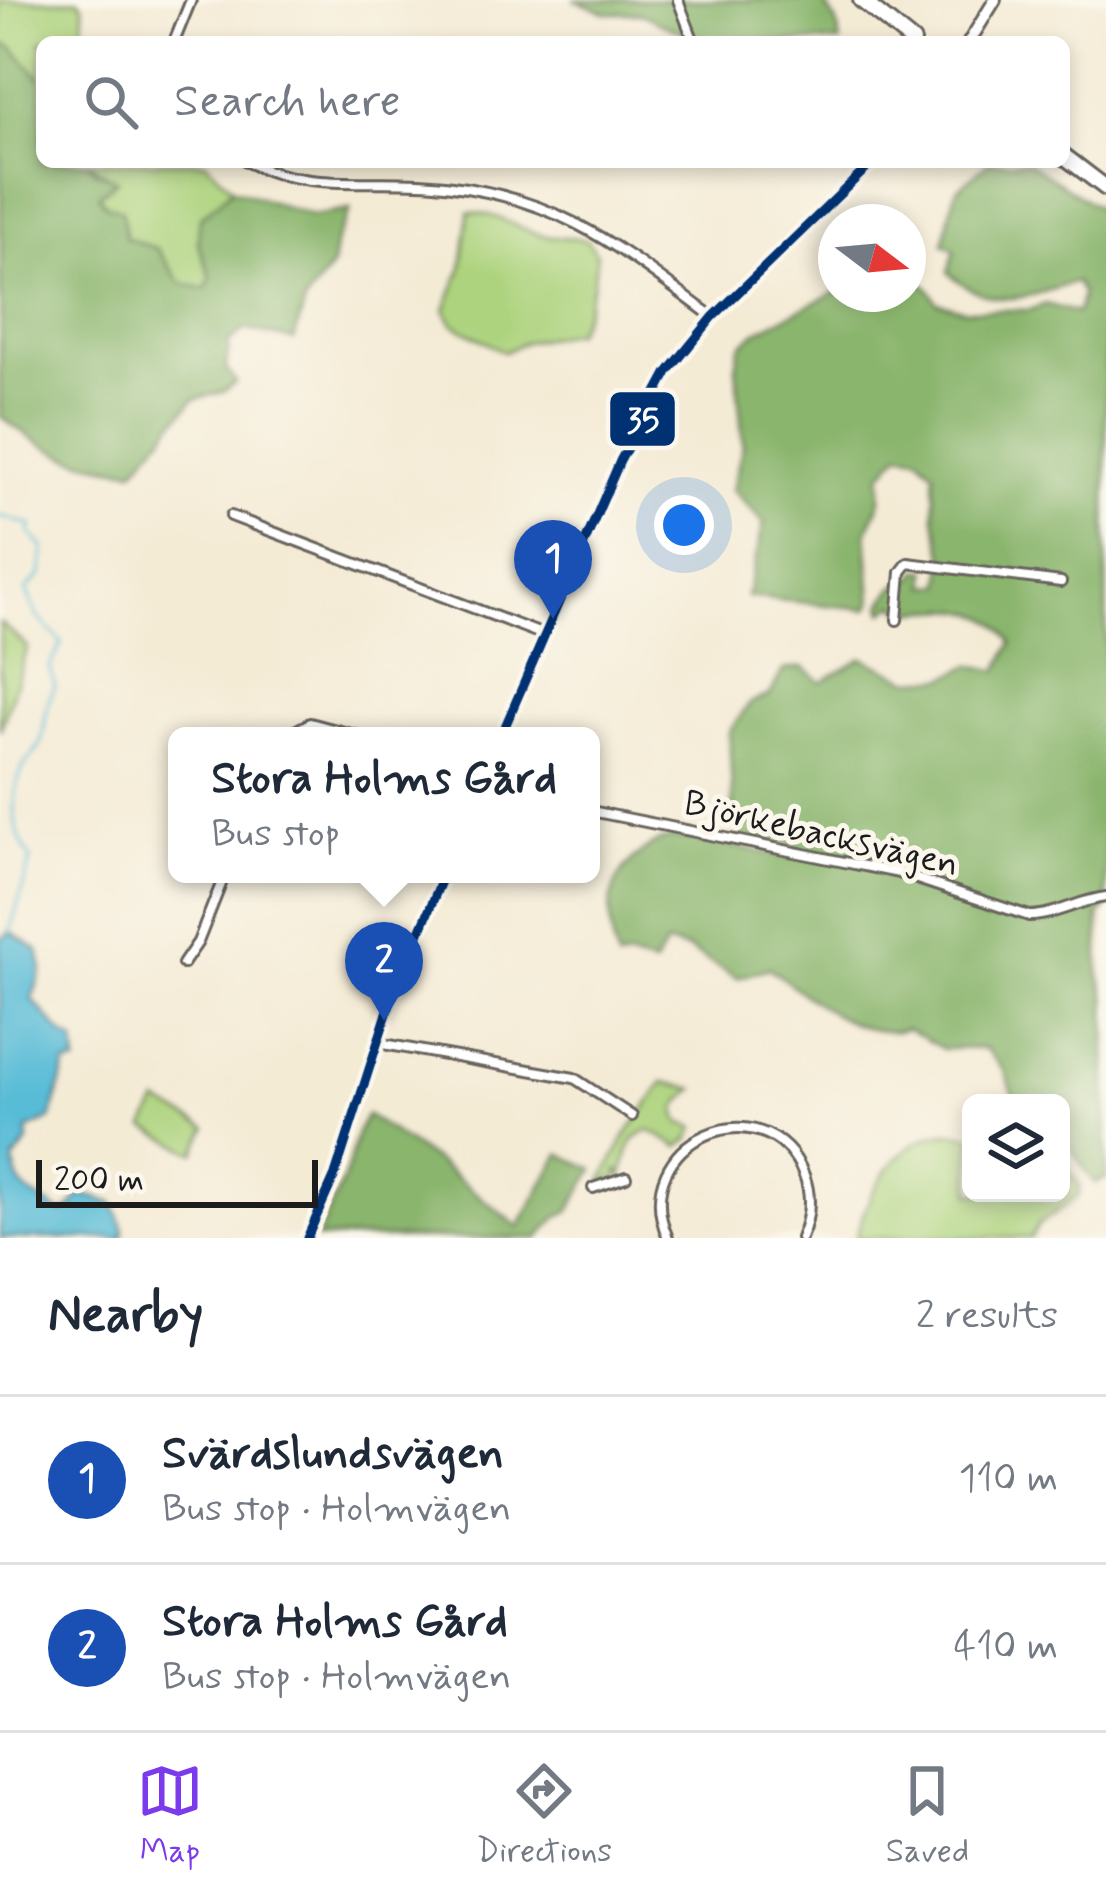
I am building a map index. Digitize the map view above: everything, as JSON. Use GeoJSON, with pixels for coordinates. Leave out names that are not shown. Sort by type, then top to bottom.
{"type":"FeatureCollection","features":[{"type":"Feature","properties":{"kind":"highway"},"geometry":{"type":"LineString","coordinates":[[861,0],[906,36]]}},
{"type":"Feature","properties":{"kind":"highway"},"geometry":{"type":"LineString","coordinates":[[1070,161],[1106,188]]}},
{"type":"Feature","properties":{"kind":"street"},"geometry":{"type":"LineString","coordinates":[[176,36],[191,0]]}},
{"type":"Feature","properties":{"kind":"street"},"geometry":{"type":"LineString","coordinates":[[678,0],[692,36]]}},
{"type":"Feature","properties":{"kind":"street"},"geometry":{"type":"LineString","coordinates":[[973,36],[995,0]]}},
{"type":"Feature","properties":{"kind":"street"},"geometry":{"type":"LineString","coordinates":[[263,168],[296,180],[332,184],[446,184],[539,207],[620,247],[713,317]]}},
{"type":"Feature","properties":{"kind":"street"},"geometry":{"type":"LineString","coordinates":[[505,727],[642,415],[668,372],[713,317],[867,168]]}},
{"type":"Feature","properties":{"kind":"street"},"geometry":{"type":"LineString","coordinates":[[231,516],[545,636]]}},
{"type":"Feature","properties":{"kind":"street"},"geometry":{"type":"LineString","coordinates":[[897,620],[901,572],[908,563],[1061,581]]}},
{"type":"Feature","properties":{"kind":"street","name":"Björkebacksvägen"},"geometry":{"type":"LineString","coordinates":[[600,813],[899,873],[1029,916],[1106,897]]}},
{"type":"Feature","properties":{"kind":"street"},"geometry":{"type":"LineString","coordinates":[[183,964],[198,942],[221,883]]}},
{"type":"Feature","properties":{"kind":"street"},"geometry":{"type":"LineString","coordinates":[[307,1238],[335,1175],[376,1042],[440,883]]}},
{"type":"Feature","properties":{"kind":"street"},"geometry":{"type":"LineString","coordinates":[[376,1042],[574,1078],[632,1116]]}},
{"type":"Feature","properties":{"kind":"street"},"geometry":{"type":"LineString","coordinates":[[668,1238],[659,1206],[669,1166],[700,1136],[733,1128],[767,1135],[800,1166],[809,1200],[801,1238]]}},
{"type":"Feature","properties":{"kind":"street"},"geometry":{"type":"LineString","coordinates":[[593,1187],[626,1177]]}},
{"type":"Feature","properties":{"kind":"green space"},"geometry":{"type":"Polygon","coordinates":[[[0,0],[79,0],[83,6],[84,36],[36,36],[36,73],[13,48],[0,44],[0,0]]]}},
{"type":"Feature","properties":{"kind":"green space"},"geometry":{"type":"Polygon","coordinates":[[[574,0],[822,0],[837,23],[839,36],[689,36],[639,13],[607,13],[574,0]]]}},
{"type":"Feature","properties":{"kind":"green space"},"geometry":{"type":"Polygon","coordinates":[[[2,43],[13,48],[36,73],[36,168],[92,168],[117,180],[99,195],[103,203],[122,211],[126,238],[157,249],[181,283],[206,289],[211,278],[198,242],[200,218],[233,189],[312,216],[350,210],[336,240],[332,266],[305,302],[294,340],[245,329],[229,342],[226,369],[236,382],[223,392],[194,399],[134,470],[62,454],[0,416],[2,43]]]}},
{"type":"Feature","properties":{"kind":"green space"},"geometry":{"type":"Polygon","coordinates":[[[96,168],[212,168],[233,189],[200,218],[198,242],[211,278],[206,290],[180,283],[157,249],[126,238],[99,195],[116,181],[96,168]]]}},
{"type":"Feature","properties":{"kind":"green space"},"geometry":{"type":"Polygon","coordinates":[[[982,168],[1036,168],[1106,213],[1106,908],[1099,914],[1099,972],[1106,999],[1106,1179],[1094,1183],[1070,1147],[1070,1094],[1013,1094],[1004,1070],[985,1048],[943,1049],[907,1029],[889,1032],[852,1023],[769,968],[737,978],[688,949],[666,944],[654,965],[617,960],[611,931],[610,904],[618,879],[637,856],[661,841],[692,839],[792,857],[801,849],[742,837],[733,810],[729,732],[750,703],[770,695],[783,670],[803,667],[821,682],[863,658],[911,680],[945,678],[971,665],[998,671],[1012,643],[1003,629],[979,614],[950,609],[903,612],[896,604],[884,612],[882,606],[891,591],[919,570],[927,570],[927,586],[943,585],[934,472],[918,456],[900,453],[881,475],[881,500],[867,532],[872,603],[867,609],[747,597],[764,523],[732,490],[743,445],[736,367],[740,346],[757,331],[818,301],[818,312],[926,312],[926,285],[937,302],[965,310],[1029,310],[1046,304],[1077,313],[1082,294],[1076,282],[1010,298],[979,293],[948,272],[955,250],[943,244],[956,190],[982,168]]]}},
{"type":"Feature","properties":{"kind":"green space"},"geometry":{"type":"Polygon","coordinates":[[[469,212],[547,236],[587,240],[597,255],[596,265],[575,332],[526,342],[504,352],[453,324],[445,310],[462,267],[469,212]]]}},
{"type":"Feature","properties":{"kind":"green space"},"geometry":{"type":"Polygon","coordinates":[[[0,623],[28,647],[0,731],[0,623]]]}},
{"type":"Feature","properties":{"kind":"green space"},"geometry":{"type":"Polygon","coordinates":[[[664,1082],[695,1089],[679,1103],[677,1112],[681,1123],[695,1127],[690,1139],[679,1147],[649,1130],[630,1147],[624,1172],[616,1170],[623,1176],[602,1181],[627,1134],[664,1082]]]}},
{"type":"Feature","properties":{"kind":"green space"},"geometry":{"type":"Polygon","coordinates":[[[158,1102],[207,1128],[195,1153],[145,1127],[158,1102]]]}},
{"type":"Feature","properties":{"kind":"green space"},"geometry":{"type":"Polygon","coordinates":[[[367,1115],[519,1227],[560,1154],[594,1169],[569,1212],[556,1218],[539,1238],[317,1238],[367,1115]]]}},
{"type":"Feature","properties":{"kind":"green space"},"geometry":{"type":"Polygon","coordinates":[[[962,1134],[962,1202],[1069,1202],[1038,1225],[1031,1238],[856,1238],[868,1202],[889,1168],[902,1153],[935,1135],[962,1134]]]}},
{"type":"Feature","properties":{"kind":"green space"},"geometry":{"type":"Polygon","coordinates":[[[1070,1172],[1079,1184],[1079,1195],[1070,1202],[1070,1172]]]}},
{"type":"Feature","properties":{"kind":"water"},"geometry":{"type":"Polygon","coordinates":[[[10,932],[38,950],[42,970],[32,999],[75,1042],[77,1063],[66,1065],[51,1119],[27,1130],[28,1142],[14,1160],[19,1181],[61,1213],[81,1194],[113,1203],[123,1238],[0,1238],[0,940],[10,932]]]}},
{"type":"Feature","properties":{"kind":"waterway"},"geometry":{"type":"LineString","coordinates":[[0,516],[31,525],[30,533],[44,548],[41,575],[26,590],[37,616],[62,643],[50,667],[55,685],[41,742],[24,766],[16,789],[16,826],[31,859],[10,932]]}},
{"type":"Feature","properties":{"kind":"transit line","name":"35"},"geometry":{"type":"LineString","coordinates":[[505,727],[620,461],[668,372],[713,317],[867,168]]}},
{"type":"Feature","properties":{"kind":"transit line","name":"35"},"geometry":{"type":"LineString","coordinates":[[307,1238],[335,1175],[390,1004],[440,883]]}},
{"type":"Feature","properties":{"kind":"place","name":"Svärdslundsvägen"},"geometry":{"type":"Point","coordinates":[553,619]}},
{"type":"Feature","properties":{"kind":"place","name":"Stora Holms Gård"},"geometry":{"type":"Point","coordinates":[384,1021]}}]}
